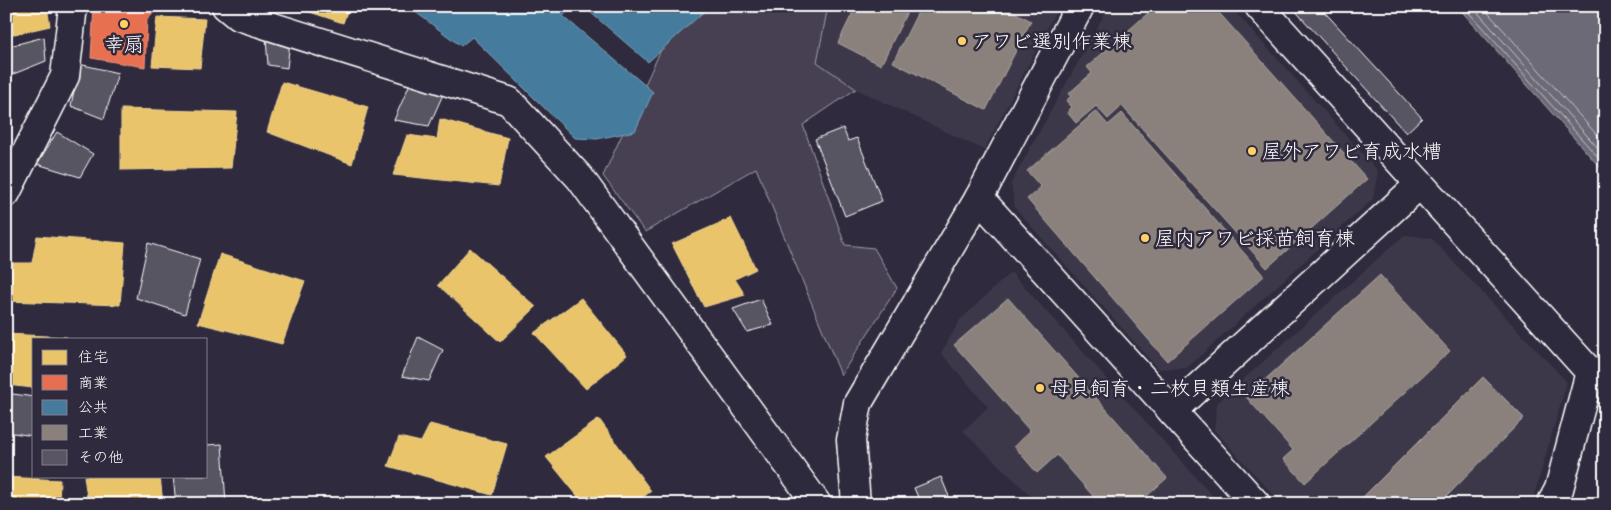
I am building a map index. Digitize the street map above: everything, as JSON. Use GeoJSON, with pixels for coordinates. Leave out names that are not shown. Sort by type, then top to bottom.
{"type":"FeatureCollection","features":[{"type":"Feature","properties":{"kind":"street"},"geometry":{"type":"LineString","coordinates":[[6,193],[65,76],[73,6]]}},
{"type":"Feature","properties":{"kind":"street"},"geometry":{"type":"LineString","coordinates":[[226,6],[238,16],[509,101],[580,178],[817,504]]}},
{"type":"Feature","properties":{"kind":"street"},"geometry":{"type":"LineString","coordinates":[[856,504],[851,440],[858,403],[979,198],[1080,6]]}},
{"type":"Feature","properties":{"kind":"street"},"geometry":{"type":"LineString","coordinates":[[1259,6],[1590,372],[1559,489],[1551,504]]}},
{"type":"Feature","properties":{"kind":"street"},"geometry":{"type":"LineString","coordinates":[[1172,411],[1420,184]]}},
{"type":"Feature","properties":{"kind":"street"},"geometry":{"type":"LineString","coordinates":[[979,198],[1256,504]]}},
{"type":"Feature","properties":{"kind":"shaded area"},"geometry":{"type":"Polygon","coordinates":[[[681,6],[828,6],[817,62],[856,89],[803,125],[845,245],[874,248],[897,288],[841,375],[756,168],[645,232],[603,176],[681,6]]]}},
{"type":"Feature","properties":{"kind":"shaded area"},"geometry":{"type":"Polygon","coordinates":[[[828,6],[1059,6],[984,150],[856,89],[817,62],[828,6]]]}},
{"type":"Feature","properties":{"kind":"shaded area"},"geometry":{"type":"Polygon","coordinates":[[[1109,6],[1230,6],[1378,171],[1373,199],[1187,368],[1158,369],[1015,208],[1011,183],[1109,6]]]}},
{"type":"Feature","properties":{"kind":"shaded area"},"geometry":{"type":"Polygon","coordinates":[[[1404,235],[1431,238],[1567,382],[1534,496],[1526,504],[1282,504],[1214,430],[1217,403],[1404,235]]]}},
{"type":"Feature","properties":{"kind":"shaded area"},"geometry":{"type":"Polygon","coordinates":[[[1011,272],[1220,504],[1039,504],[963,431],[988,407],[941,353],[960,320],[1011,272]]]}},
{"type":"Feature","properties":{"kind":"water"},"geometry":{"type":"Polygon","coordinates":[[[1457,6],[1605,6],[1605,173],[1457,6]]]}},
{"type":"Feature","properties":{"kind":"building: 住宅"},"geometry":{"type":"Polygon","coordinates":[[[6,6],[47,6],[50,26],[6,36],[6,6]]]}},
{"type":"Feature","properties":{"kind":"building: 住宅"},"geometry":{"type":"Polygon","coordinates":[[[292,6],[349,6],[343,23],[292,6]]]}},
{"type":"Feature","properties":{"kind":"building: 住宅"},"geometry":{"type":"Polygon","coordinates":[[[157,17],[205,19],[200,68],[152,66],[157,17]]]}},
{"type":"Feature","properties":{"kind":"building: 住宅"},"geometry":{"type":"Polygon","coordinates":[[[282,82],[368,107],[352,164],[267,132],[282,82]]]}},
{"type":"Feature","properties":{"kind":"building: 住宅"},"geometry":{"type":"Polygon","coordinates":[[[121,109],[237,112],[231,168],[121,170],[121,109]]]}},
{"type":"Feature","properties":{"kind":"building: 住宅"},"geometry":{"type":"Polygon","coordinates":[[[440,119],[508,138],[499,186],[393,175],[407,135],[437,139],[440,119]]]}},
{"type":"Feature","properties":{"kind":"building: 住宅"},"geometry":{"type":"Polygon","coordinates":[[[731,218],[756,269],[735,279],[745,295],[704,307],[672,244],[731,218]]]}},
{"type":"Feature","properties":{"kind":"building: 住宅"},"geometry":{"type":"Polygon","coordinates":[[[37,236],[125,243],[120,305],[7,301],[12,263],[32,263],[37,236]]]}},
{"type":"Feature","properties":{"kind":"building: 住宅"},"geometry":{"type":"Polygon","coordinates":[[[470,248],[536,307],[500,342],[438,285],[470,248]]]}},
{"type":"Feature","properties":{"kind":"building: 住宅"},"geometry":{"type":"Polygon","coordinates":[[[220,254],[305,281],[282,344],[198,323],[220,254]]]}},
{"type":"Feature","properties":{"kind":"building: 住宅"},"geometry":{"type":"Polygon","coordinates":[[[581,298],[627,355],[586,389],[534,333],[581,298]]]}},
{"type":"Feature","properties":{"kind":"building: 住宅"},"geometry":{"type":"Polygon","coordinates":[[[6,334],[67,337],[32,338],[32,388],[6,385],[6,334]]]}},
{"type":"Feature","properties":{"kind":"building: 住宅"},"geometry":{"type":"Polygon","coordinates":[[[599,419],[651,491],[637,502],[638,504],[575,504],[580,499],[546,457],[599,419]]]}},
{"type":"Feature","properties":{"kind":"building: 住宅"},"geometry":{"type":"Polygon","coordinates":[[[430,424],[507,444],[492,495],[388,466],[399,437],[421,442],[430,424]]]}},
{"type":"Feature","properties":{"kind":"building: 住宅"},"geometry":{"type":"Polygon","coordinates":[[[6,477],[60,480],[59,504],[6,504],[6,477]]]}},
{"type":"Feature","properties":{"kind":"building: 住宅"},"geometry":{"type":"Polygon","coordinates":[[[84,478],[160,478],[163,504],[88,504],[84,478]]]}},
{"type":"Feature","properties":{"kind":"building: 商業"},"geometry":{"type":"Polygon","coordinates":[[[94,6],[160,6],[147,20],[145,67],[91,58],[94,6]]]}},
{"type":"Feature","properties":{"kind":"building: 公共"},"geometry":{"type":"Polygon","coordinates":[[[416,6],[574,6],[563,16],[653,92],[635,131],[597,139],[575,138],[472,37],[461,46],[414,11],[416,6]]]}},
{"type":"Feature","properties":{"kind":"building: 公共"},"geometry":{"type":"Polygon","coordinates":[[[583,6],[710,6],[648,62],[583,6]]]}},
{"type":"Feature","properties":{"kind":"building: 工業"},"geometry":{"type":"Polygon","coordinates":[[[856,6],[910,6],[881,65],[838,43],[856,6]]]}},
{"type":"Feature","properties":{"kind":"building: 工業","name":"アワビ選別作業棟"},"geometry":{"type":"Polygon","coordinates":[[[921,6],[1003,6],[1031,21],[986,110],[893,62],[921,6]]]}},
{"type":"Feature","properties":{"kind":"building: 工業","name":"屋外アワビ育成水槽"},"geometry":{"type":"Polygon","coordinates":[[[1156,6],[1213,6],[1367,179],[1267,268],[1122,106],[1108,119],[1096,106],[1076,123],[1067,112],[1072,107],[1066,101],[1071,96],[1068,94],[1092,73],[1087,67],[1156,6]]]}},
{"type":"Feature","properties":{"kind":"building: 工業","name":"屋内アワビ採苗飼育棟"},"geometry":{"type":"Polygon","coordinates":[[[1096,111],[1108,125],[1122,113],[1264,276],[1167,361],[1027,199],[1041,187],[1027,171],[1096,111]]]}},
{"type":"Feature","properties":{"kind":"building: 工業"},"geometry":{"type":"Polygon","coordinates":[[[1380,275],[1450,351],[1305,483],[1283,459],[1293,450],[1246,397],[1380,275]]]}},
{"type":"Feature","properties":{"kind":"building: 工業","name":"母貝飼育・二枚貝類生産棟"},"geometry":{"type":"Polygon","coordinates":[[[1008,298],[1167,478],[1138,504],[1100,504],[1057,455],[1037,473],[1014,446],[1030,431],[954,345],[1008,298]]]}},
{"type":"Feature","properties":{"kind":"building: 工業"},"geometry":{"type":"Polygon","coordinates":[[[1483,377],[1524,418],[1439,504],[1356,504],[1483,377]]]}},
{"type":"Feature","properties":{"kind":"building: その他"},"geometry":{"type":"Polygon","coordinates":[[[1291,6],[1319,6],[1422,118],[1406,133],[1291,6]]]}},
{"type":"Feature","properties":{"kind":"building: その他"},"geometry":{"type":"Polygon","coordinates":[[[44,37],[46,61],[6,77],[6,47],[44,37]]]}},
{"type":"Feature","properties":{"kind":"building: その他"},"geometry":{"type":"Polygon","coordinates":[[[266,38],[290,41],[287,68],[268,65],[266,38]]]}},
{"type":"Feature","properties":{"kind":"building: その他"},"geometry":{"type":"Polygon","coordinates":[[[79,64],[118,73],[104,119],[71,106],[79,64]]]}},
{"type":"Feature","properties":{"kind":"building: その他"},"geometry":{"type":"Polygon","coordinates":[[[412,79],[444,92],[429,126],[394,120],[412,79]]]}},
{"type":"Feature","properties":{"kind":"building: その他"},"geometry":{"type":"Polygon","coordinates":[[[843,128],[848,141],[857,138],[882,201],[845,216],[815,139],[843,128]]]}},
{"type":"Feature","properties":{"kind":"building: その他"},"geometry":{"type":"Polygon","coordinates":[[[57,132],[93,154],[80,177],[37,164],[57,132]]]}},
{"type":"Feature","properties":{"kind":"building: その他"},"geometry":{"type":"Polygon","coordinates":[[[148,243],[200,259],[185,314],[136,298],[148,243]]]}},
{"type":"Feature","properties":{"kind":"building: その他"},"geometry":{"type":"Polygon","coordinates":[[[761,299],[773,325],[747,332],[733,309],[761,299]]]}},
{"type":"Feature","properties":{"kind":"building: その他"},"geometry":{"type":"Polygon","coordinates":[[[418,337],[443,350],[429,381],[402,376],[418,337]]]}},
{"type":"Feature","properties":{"kind":"building: その他"},"geometry":{"type":"Polygon","coordinates":[[[6,393],[32,397],[32,436],[6,432],[6,393]]]}},
{"type":"Feature","properties":{"kind":"building: その他"},"geometry":{"type":"Polygon","coordinates":[[[222,444],[226,504],[176,504],[173,478],[208,478],[208,445],[222,444]]]}},
{"type":"Feature","properties":{"kind":"building: その他"},"geometry":{"type":"Polygon","coordinates":[[[941,477],[952,504],[921,504],[914,488],[941,477]]]}},
{"type":"Feature","properties":{"kind":"place","name":"幸扇"},"geometry":{"type":"Point","coordinates":[124,24]}},
{"type":"Feature","properties":{"kind":"place","name":"アワビ選別作業棟"},"geometry":{"type":"Point","coordinates":[962,41]}},
{"type":"Feature","properties":{"kind":"place","name":"屋外アワビ育成水槽"},"geometry":{"type":"Point","coordinates":[1252,151]}},
{"type":"Feature","properties":{"kind":"place","name":"屋内アワビ採苗飼育棟"},"geometry":{"type":"Point","coordinates":[1145,238]}},
{"type":"Feature","properties":{"kind":"place","name":"母貝飼育・二枚貝類生産棟"},"geometry":{"type":"Point","coordinates":[1040,388]}}]}
